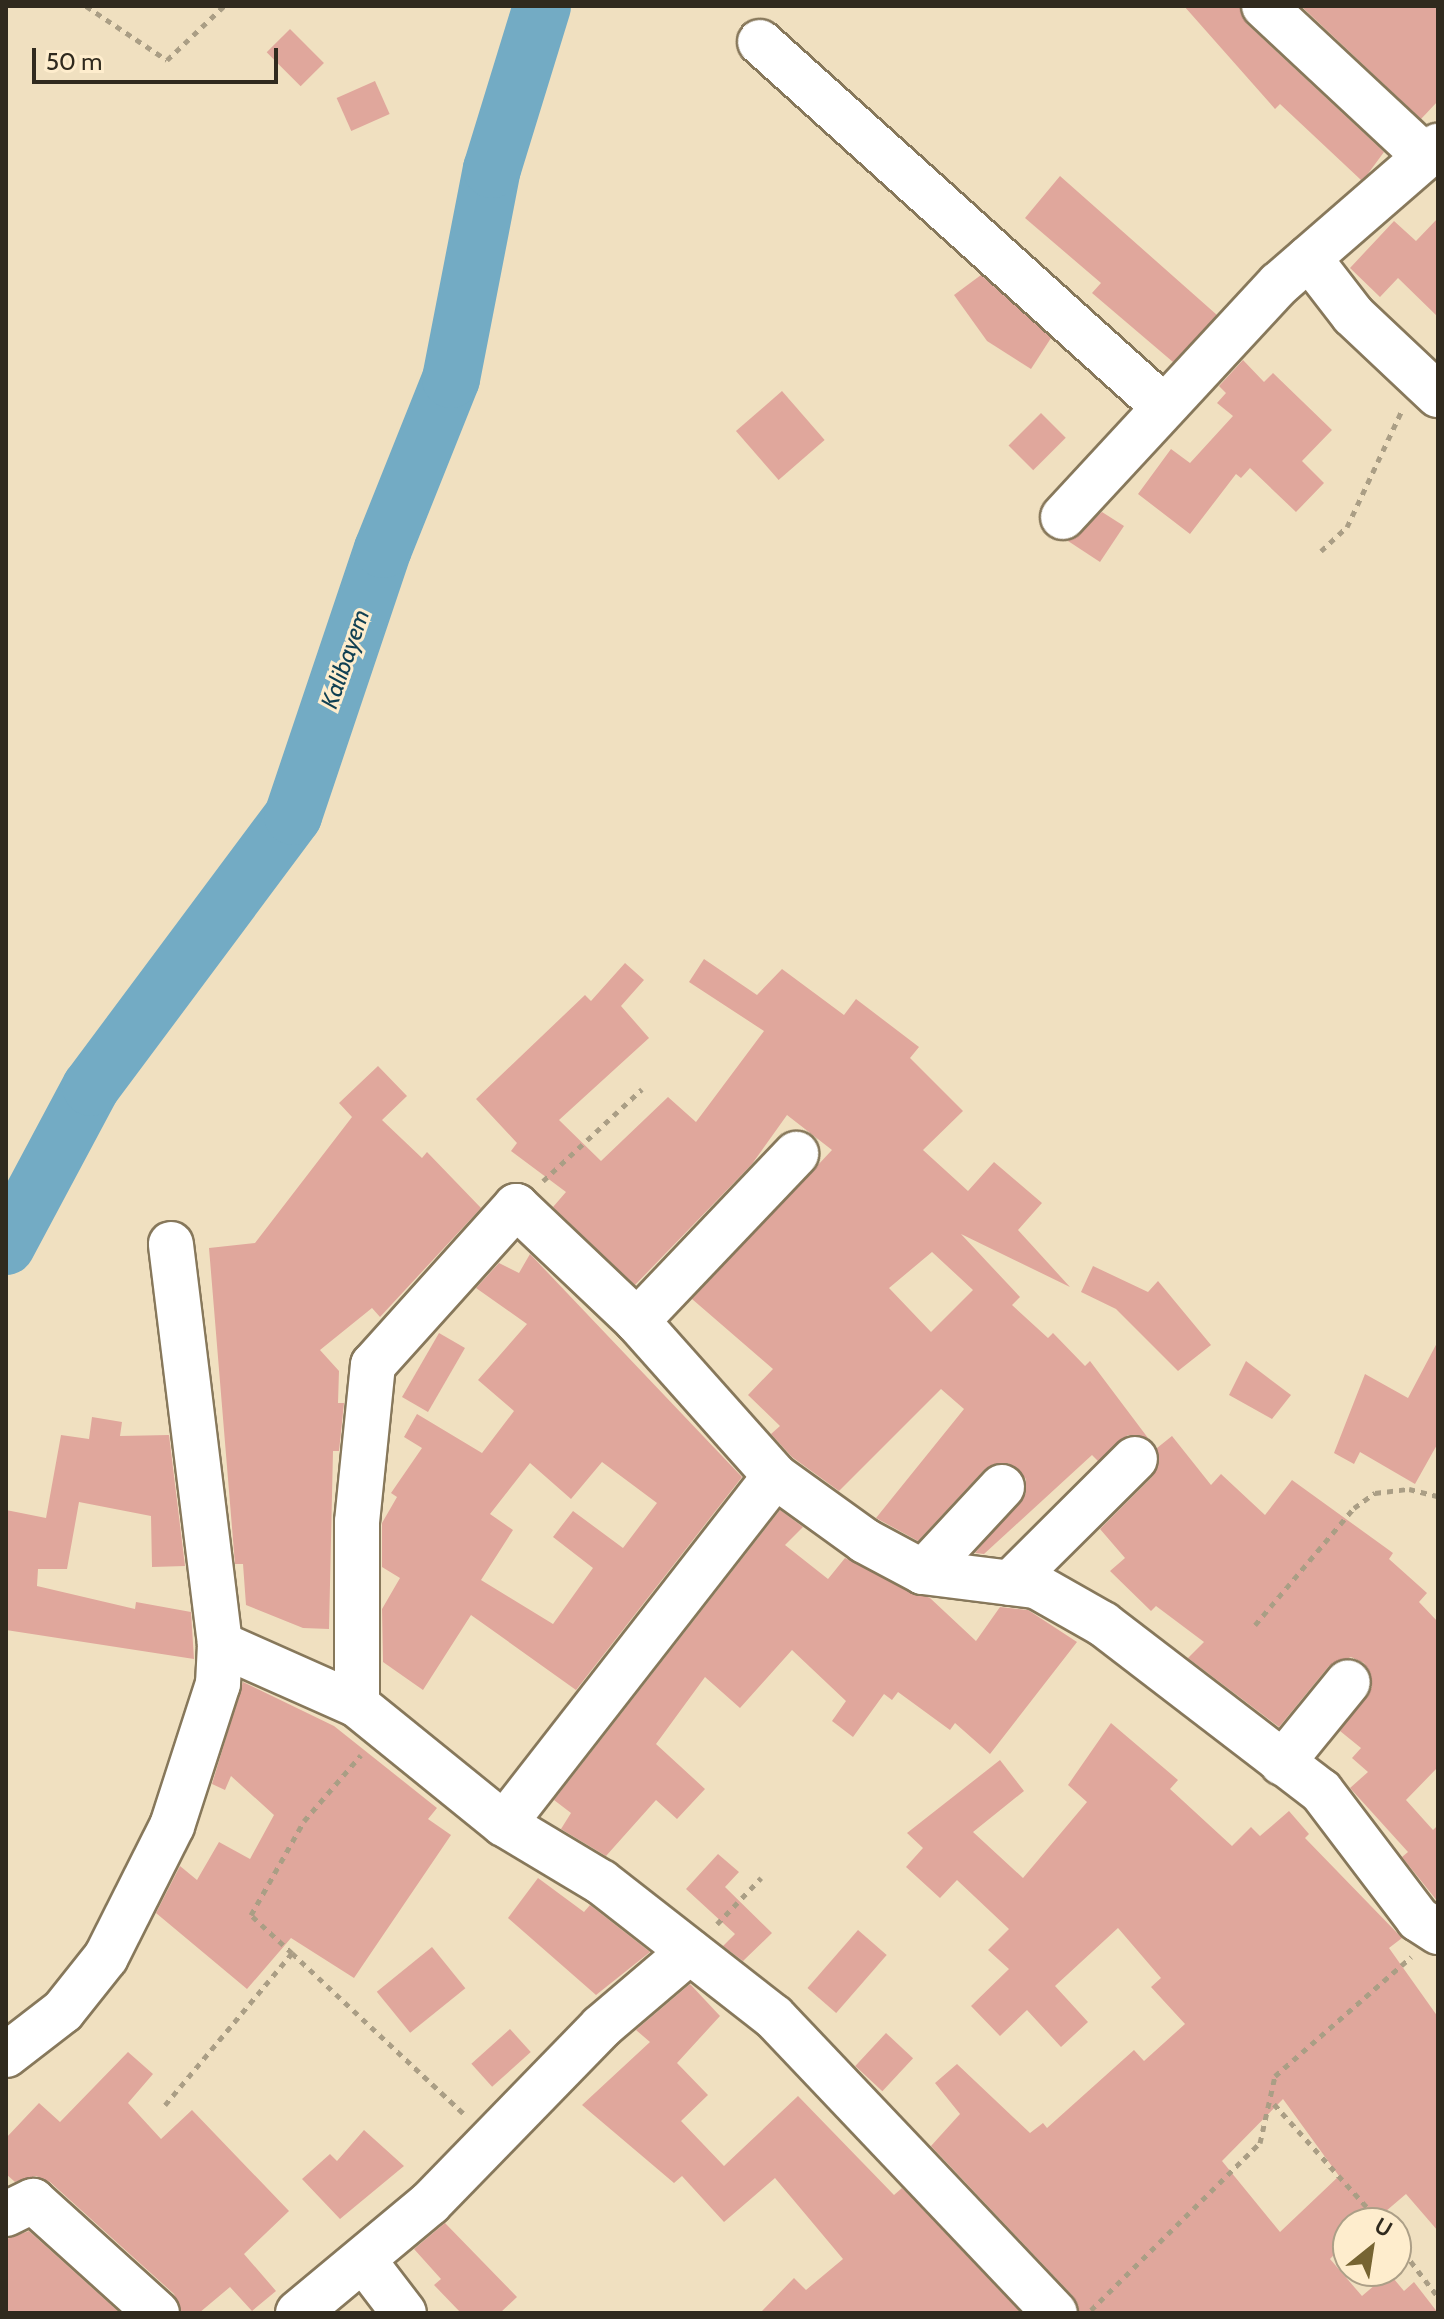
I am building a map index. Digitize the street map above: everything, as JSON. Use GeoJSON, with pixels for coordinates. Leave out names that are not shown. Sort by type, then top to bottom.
{"type":"FeatureCollection","features":[{"type":"Feature","properties":{"kind":"street"},"geometry":{"type":"LineString","coordinates":[[1063,517],[1164,407],[1309,258],[1432,151],[1264,6]]}},
{"type":"Feature","properties":{"kind":"street"},"geometry":{"type":"LineString","coordinates":[[760,42],[1164,407]]}},
{"type":"Feature","properties":{"kind":"street"},"geometry":{"type":"LineString","coordinates":[[1309,258],[1390,353],[1434,382]]}},
{"type":"Feature","properties":{"kind":"street"},"geometry":{"type":"LineString","coordinates":[[637,1321],[796,1154]]}},
{"type":"Feature","properties":{"kind":"street"},"geometry":{"type":"LineString","coordinates":[[370,1715],[357,1522],[373,1365],[516,1206],[637,1321],[775,1476],[865,1541],[923,1572],[1010,1583],[1071,1603],[1321,1791],[1418,1919],[1427,1942]]}},
{"type":"Feature","properties":{"kind":"street"},"geometry":{"type":"LineString","coordinates":[[6,2055],[63,2011],[106,1957],[199,1757],[220,1644],[171,1244]]}},
{"type":"Feature","properties":{"kind":"street"},"geometry":{"type":"LineString","coordinates":[[1010,1583],[1135,1459]]}},
{"type":"Feature","properties":{"kind":"street"},"geometry":{"type":"LineString","coordinates":[[504,1824],[775,1476]]}},
{"type":"Feature","properties":{"kind":"street"},"geometry":{"type":"LineString","coordinates":[[923,1572],[1002,1487]]}},
{"type":"Feature","properties":{"kind":"street"},"geometry":{"type":"LineString","coordinates":[[220,1644],[370,1715],[504,1824],[601,1882],[774,2017],[1055,2313]]}},
{"type":"Feature","properties":{"kind":"street"},"geometry":{"type":"LineString","coordinates":[[1282,1763],[1348,1682]]}},
{"type":"Feature","properties":{"kind":"street"},"geometry":{"type":"LineString","coordinates":[[298,2313],[365,2262],[489,2137],[689,1952]]}},
{"type":"Feature","properties":{"kind":"street"},"geometry":{"type":"LineString","coordinates":[[6,2214],[33,2201],[157,2313]]}},
{"type":"Feature","properties":{"kind":"street"},"geometry":{"type":"LineString","coordinates":[[365,2262],[404,2313]]}},
{"type":"Feature","properties":{"kind":"path"},"geometry":{"type":"LineString","coordinates":[[86,6],[167,60],[224,6]]}},
{"type":"Feature","properties":{"kind":"path"},"geometry":{"type":"LineString","coordinates":[[1321,551],[1347,527],[1387,455],[1404,402],[1390,353]]}},
{"type":"Feature","properties":{"kind":"path"},"geometry":{"type":"LineString","coordinates":[[516,1206],[642,1089]]}},
{"type":"Feature","properties":{"kind":"path"},"geometry":{"type":"LineString","coordinates":[[1255,1625],[1375,1493],[1409,1489],[1438,1496]]}},
{"type":"Feature","properties":{"kind":"path"},"geometry":{"type":"LineString","coordinates":[[370,1715],[304,1821],[251,1915],[489,2137]]}},
{"type":"Feature","properties":{"kind":"path"},"geometry":{"type":"LineString","coordinates":[[689,1952],[761,1878]]}},
{"type":"Feature","properties":{"kind":"path"},"geometry":{"type":"LineString","coordinates":[[1367,2207],[1268,2097],[1275,2076],[1427,1942]]}},
{"type":"Feature","properties":{"kind":"path"},"geometry":{"type":"LineString","coordinates":[[165,2105],[292,1953]]}},
{"type":"Feature","properties":{"kind":"path"},"geometry":{"type":"LineString","coordinates":[[1088,2313],[1233,2175],[1260,2143],[1274,2104]]}},
{"type":"Feature","properties":{"kind":"path"},"geometry":{"type":"LineString","coordinates":[[1412,2263],[1438,2297]]}},
{"type":"Feature","properties":{"kind":"building"},"geometry":{"type":"Polygon","coordinates":[[[1184,6],[1239,6],[1247,24],[1384,152],[1367,175],[1361,180],[1280,104],[1275,109],[1184,6]]]}},
{"type":"Feature","properties":{"kind":"building"},"geometry":{"type":"Polygon","coordinates":[[[1301,6],[1438,6],[1438,101],[1421,119],[1301,6]]]}},
{"type":"Feature","properties":{"kind":"building"},"geometry":{"type":"Polygon","coordinates":[[[290,29],[324,63],[301,86],[267,52],[290,29]]]}},
{"type":"Feature","properties":{"kind":"building"},"geometry":{"type":"Polygon","coordinates":[[[375,81],[390,114],[351,131],[337,98],[375,81]]]}},
{"type":"Feature","properties":{"kind":"building"},"geometry":{"type":"Polygon","coordinates":[[[1060,176],[1217,315],[1173,362],[1092,293],[1101,283],[1025,218],[1060,176]]]}},
{"type":"Feature","properties":{"kind":"building"},"geometry":{"type":"Polygon","coordinates":[[[1438,218],[1438,317],[1398,278],[1380,297],[1350,268],[1394,221],[1416,241],[1438,218]]]}},
{"type":"Feature","properties":{"kind":"building"},"geometry":{"type":"Polygon","coordinates":[[[981,275],[1051,338],[1031,369],[987,341],[954,295],[981,275]]]}},
{"type":"Feature","properties":{"kind":"building"},"geometry":{"type":"Polygon","coordinates":[[[1243,360],[1264,382],[1273,373],[1332,430],[1302,461],[1324,483],[1296,512],[1250,468],[1241,478],[1236,474],[1190,534],[1138,494],[1171,449],[1190,463],[1233,416],[1217,403],[1226,393],[1219,386],[1243,360]]]}},
{"type":"Feature","properties":{"kind":"building"},"geometry":{"type":"Polygon","coordinates":[[[782,391],[825,440],[779,480],[736,431],[782,391]]]}},
{"type":"Feature","properties":{"kind":"building"},"geometry":{"type":"Polygon","coordinates":[[[1041,413],[1066,438],[1033,470],[1008,446],[1041,413]]]}},
{"type":"Feature","properties":{"kind":"building"},"geometry":{"type":"Polygon","coordinates":[[[1102,512],[1124,526],[1100,562],[1068,541],[1102,512]]]}},
{"type":"Feature","properties":{"kind":"building"},"geometry":{"type":"Polygon","coordinates":[[[704,959],[757,995],[782,969],[844,1015],[856,999],[919,1047],[910,1058],[963,1111],[923,1150],[968,1191],[994,1162],[1042,1203],[1018,1230],[1070,1287],[961,1234],[1020,1297],[1012,1305],[1048,1338],[1053,1333],[1085,1366],[1090,1361],[1148,1438],[1128,1435],[1098,1461],[1092,1455],[984,1554],[975,1553],[1026,1493],[1026,1479],[1008,1463],[984,1470],[918,1541],[876,1518],[964,1409],[941,1389],[839,1491],[792,1457],[771,1434],[780,1426],[748,1395],[773,1369],[692,1299],[832,1150],[787,1115],[752,1164],[635,1285],[553,1207],[566,1192],[511,1151],[517,1143],[476,1099],[585,995],[591,1001],[625,963],[644,980],[621,1006],[649,1038],[559,1120],[601,1161],[668,1097],[696,1122],[764,1031],[689,982],[704,959]],[[932,1252],[889,1288],[931,1332],[973,1290],[932,1252]]]}},
{"type":"Feature","properties":{"kind":"building"},"geometry":{"type":"Polygon","coordinates":[[[378,1066],[407,1096],[382,1120],[422,1158],[427,1152],[481,1208],[380,1317],[372,1308],[320,1350],[339,1371],[338,1403],[344,1403],[339,1451],[333,1451],[329,1629],[303,1628],[246,1605],[243,1564],[235,1564],[209,1248],[255,1243],[352,1117],[339,1103],[378,1066]]]}},
{"type":"Feature","properties":{"kind":"building"},"geometry":{"type":"Polygon","coordinates":[[[530,1254],[742,1477],[576,1690],[471,1615],[423,1690],[383,1662],[382,1609],[400,1578],[382,1567],[382,1523],[397,1497],[391,1493],[422,1448],[404,1437],[417,1414],[482,1453],[514,1411],[478,1380],[527,1324],[476,1288],[499,1263],[519,1273],[530,1254]],[[602,1462],[571,1499],[530,1463],[490,1514],[513,1530],[481,1580],[553,1624],[593,1568],[553,1537],[573,1511],[623,1548],[657,1503],[602,1462]]]}},
{"type":"Feature","properties":{"kind":"building"},"geometry":{"type":"Polygon","coordinates":[[[1093,1266],[1148,1292],[1158,1281],[1211,1345],[1178,1371],[1116,1309],[1081,1292],[1093,1266]]]}},
{"type":"Feature","properties":{"kind":"building"},"geometry":{"type":"Polygon","coordinates":[[[439,1333],[465,1348],[428,1412],[402,1397],[439,1333]]]}},
{"type":"Feature","properties":{"kind":"building"},"geometry":{"type":"Polygon","coordinates":[[[1438,1341],[1438,1443],[1415,1484],[1360,1452],[1354,1464],[1334,1453],[1365,1374],[1408,1398],[1438,1341]]]}},
{"type":"Feature","properties":{"kind":"building"},"geometry":{"type":"Polygon","coordinates":[[[1246,1361],[1291,1395],[1272,1419],[1229,1395],[1246,1361]]]}},
{"type":"Feature","properties":{"kind":"building"},"geometry":{"type":"Polygon","coordinates":[[[92,1417],[122,1422],[120,1436],[169,1435],[185,1566],[152,1567],[151,1516],[79,1502],[67,1569],[38,1569],[37,1586],[135,1609],[136,1602],[191,1612],[194,1659],[6,1630],[6,1510],[46,1518],[61,1435],[89,1439],[92,1417]]]}},
{"type":"Feature","properties":{"kind":"building"},"geometry":{"type":"Polygon","coordinates":[[[1172,1436],[1211,1485],[1221,1474],[1265,1515],[1292,1480],[1393,1553],[1389,1559],[1427,1593],[1419,1602],[1438,1622],[1438,1767],[1406,1800],[1433,1830],[1438,1825],[1438,1902],[1402,1857],[1408,1852],[1350,1788],[1368,1772],[1352,1758],[1361,1748],[1340,1731],[1372,1687],[1364,1663],[1351,1657],[1329,1666],[1279,1727],[1188,1658],[1204,1642],[1156,1606],[1151,1611],[1110,1571],[1125,1558],[1100,1529],[1153,1476],[1157,1448],[1172,1436]]]}},
{"type":"Feature","properties":{"kind":"building"},"geometry":{"type":"Polygon","coordinates":[[[780,1510],[803,1527],[785,1545],[828,1579],[845,1558],[930,1598],[976,1641],[1000,1607],[1028,1610],[1077,1642],[990,1754],[955,1723],[950,1730],[898,1692],[892,1700],[884,1694],[853,1737],[832,1721],[846,1701],[792,1650],[740,1708],[705,1677],[656,1744],[705,1789],[677,1819],[656,1800],[606,1856],[561,1829],[571,1813],[554,1800],[780,1510]]]}},
{"type":"Feature","properties":{"kind":"building"},"geometry":{"type":"Polygon","coordinates":[[[243,1682],[334,1726],[437,1808],[428,1819],[451,1835],[354,1978],[291,1938],[247,1989],[156,1913],[180,1866],[197,1880],[219,1842],[250,1859],[274,1815],[231,1776],[225,1790],[212,1784],[243,1682]]]}},
{"type":"Feature","properties":{"kind":"building"},"geometry":{"type":"Polygon","coordinates":[[[1111,1723],[1178,1780],[1170,1789],[1232,1846],[1251,1827],[1260,1836],[1289,1811],[1309,1834],[1305,1838],[1402,1938],[1389,1948],[1438,2017],[1438,2231],[1406,2194],[1391,2207],[1332,2207],[1332,2287],[1354,2287],[1362,2296],[1373,2287],[1401,2287],[1404,2291],[1414,2282],[1438,2313],[1079,2313],[1073,2296],[931,2146],[960,2114],[935,2083],[957,2064],[1030,2133],[1043,2123],[1047,2128],[1134,2050],[1144,2061],[1185,2024],[1151,1987],[1161,1978],[1118,1928],[1055,1986],[1088,2022],[1061,2047],[1027,2010],[1000,2036],[971,2006],[1009,1969],[988,1950],[1009,1929],[957,1880],[940,1898],[906,1867],[923,1848],[907,1833],[1000,1760],[1024,1791],[973,1832],[1023,1878],[1087,1802],[1068,1785],[1111,1723]],[[1283,2099],[1222,2161],[1280,2232],[1339,2176],[1283,2099]]]}},
{"type":"Feature","properties":{"kind":"building"},"geometry":{"type":"Polygon","coordinates":[[[718,1854],[739,1872],[725,1887],[772,1933],[743,1961],[723,1946],[735,1934],[686,1889],[718,1854]]]}},
{"type":"Feature","properties":{"kind":"building"},"geometry":{"type":"Polygon","coordinates":[[[538,1878],[584,1912],[590,1905],[650,1952],[596,1995],[508,1918],[538,1878]]]}},
{"type":"Feature","properties":{"kind":"building"},"geometry":{"type":"Polygon","coordinates":[[[858,1930],[887,1955],[836,2013],[807,1988],[858,1930]]]}},
{"type":"Feature","properties":{"kind":"building"},"geometry":{"type":"Polygon","coordinates":[[[432,1947],[465,1988],[410,2033],[377,1992],[432,1947]]]}},
{"type":"Feature","properties":{"kind":"building"},"geometry":{"type":"Polygon","coordinates":[[[690,1984],[720,2016],[677,2063],[708,2095],[681,2121],[724,2166],[798,2096],[894,2195],[902,2188],[1021,2313],[760,2313],[794,2278],[806,2290],[843,2259],[775,2178],[724,2222],[682,2176],[674,2183],[582,2105],[650,2042],[636,2030],[690,1984]]]}},
{"type":"Feature","properties":{"kind":"building"},"geometry":{"type":"Polygon","coordinates":[[[510,2029],[531,2052],[492,2087],[471,2064],[510,2029]]]}},
{"type":"Feature","properties":{"kind":"building"},"geometry":{"type":"Polygon","coordinates":[[[886,2033],[913,2058],[882,2091],[855,2066],[886,2033]]]}},
{"type":"Feature","properties":{"kind":"building"},"geometry":{"type":"Polygon","coordinates":[[[128,2052],[153,2074],[128,2103],[161,2139],[192,2110],[289,2211],[244,2254],[276,2291],[252,2311],[230,2287],[199,2313],[181,2313],[174,2294],[50,2182],[36,2176],[15,2182],[6,2174],[6,2138],[39,2103],[60,2122],[128,2052]]]}},
{"type":"Feature","properties":{"kind":"building"},"geometry":{"type":"Polygon","coordinates":[[[364,2130],[404,2166],[340,2219],[302,2179],[330,2154],[337,2161],[364,2130]]]}},
{"type":"Feature","properties":{"kind":"building"},"geometry":{"type":"Polygon","coordinates":[[[445,2223],[517,2297],[500,2313],[461,2313],[434,2285],[441,2279],[414,2249],[445,2223]]]}},
{"type":"Feature","properties":{"kind":"building"},"geometry":{"type":"Polygon","coordinates":[[[29,2231],[120,2313],[6,2313],[6,2239],[29,2231]]]}},
{"type":"Feature","properties":{"kind":"waterway","name":"Kalibayem"},"geometry":{"type":"LineString","coordinates":[[6,1246],[91,1087],[293,816],[383,549],[451,379],[492,169],[542,6]]}}]}
